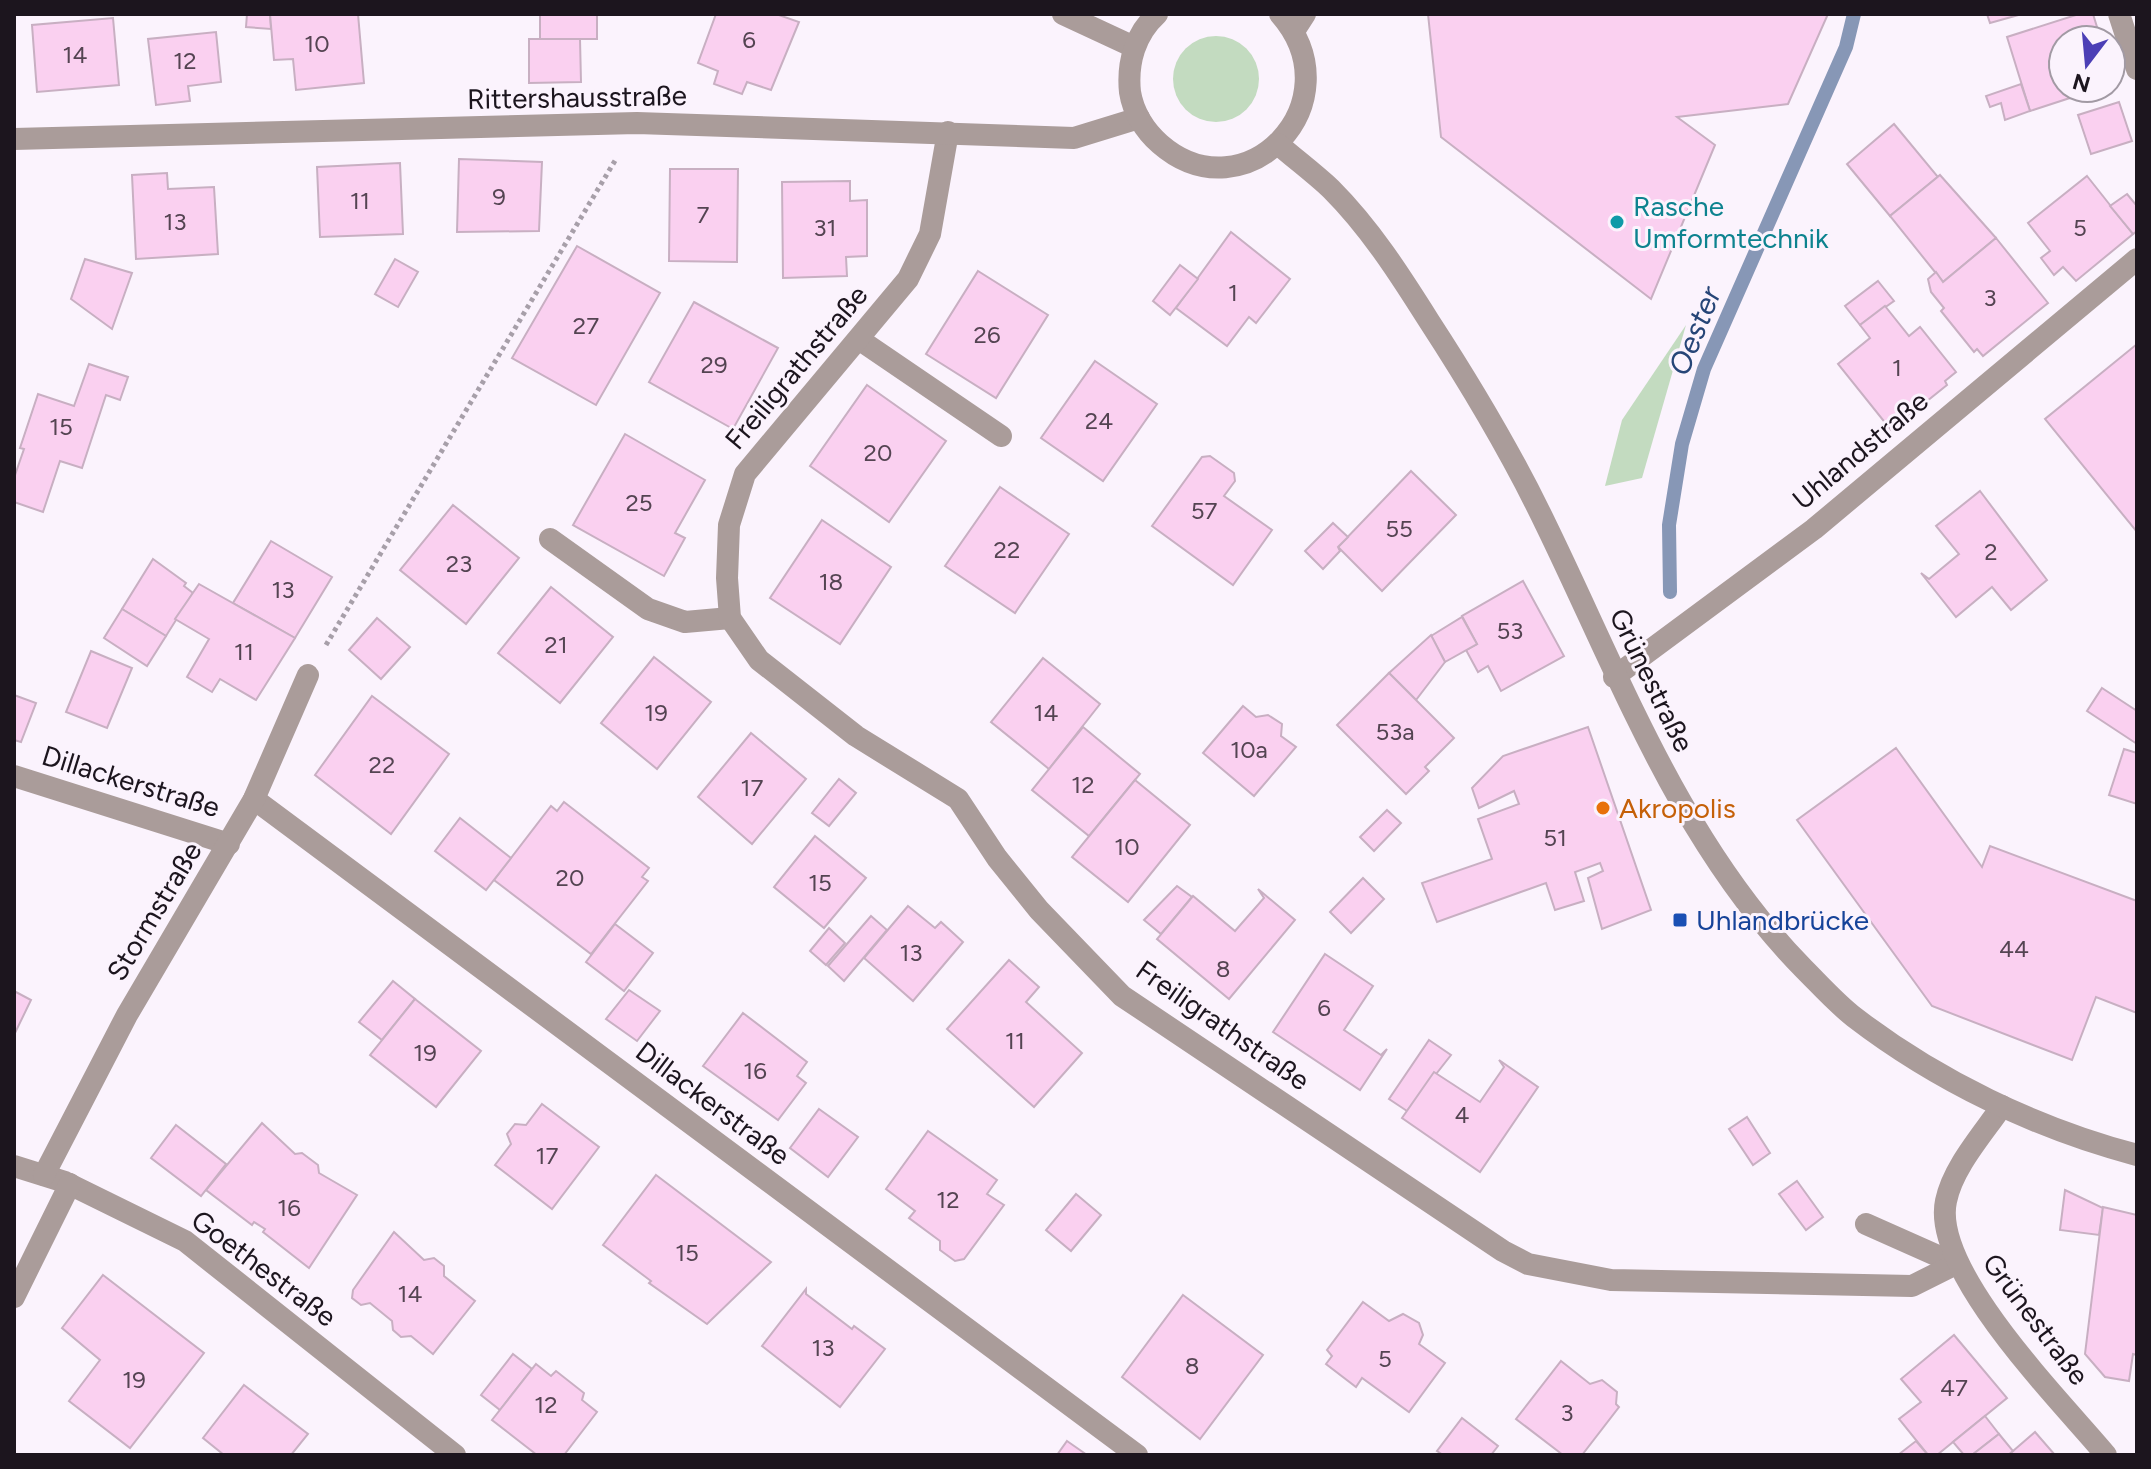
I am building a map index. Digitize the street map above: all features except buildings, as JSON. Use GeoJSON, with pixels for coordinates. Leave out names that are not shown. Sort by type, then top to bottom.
{"type":"FeatureCollection","features":[{"type":"Feature","properties":{"kind":"street"},"geometry":{"type":"LineString","coordinates":[[1063,14],[1134,47]]}},
{"type":"Feature","properties":{"kind":"street"},"geometry":{"type":"LineString","coordinates":[[1157,14],[1134,47],[1129,71],[1131,95],[1139,118],[1152,137],[1169,152],[1190,163],[1213,167],[1237,165],[1259,158],[1278,144],[1294,125],[1304,103],[1307,78],[1304,53],[1293,20]]}},
{"type":"Feature","properties":{"kind":"street"},"geometry":{"type":"LineString","coordinates":[[2119,14],[2137,69]]}},
{"type":"Feature","properties":{"kind":"street","name":"Rittershausstraße"},"geometry":{"type":"LineString","coordinates":[[14,139],[637,123],[1074,138],[1139,118]]}},
{"type":"Feature","properties":{"kind":"street","name":"Freiligrathstraße"},"geometry":{"type":"LineString","coordinates":[[948,132],[930,234],[908,279],[745,474],[729,525],[727,578],[730,618],[759,660],[856,736],[958,799],[997,858],[1031,900],[1122,996],[1503,1251],[1528,1264],[1611,1280],[1912,1286],[1956,1264]]}},
{"type":"Feature","properties":{"kind":"street","name":"Grünestraße"},"geometry":{"type":"LineString","coordinates":[[1278,144],[1331,189],[1388,257],[1481,402],[1546,524],[1614,677],[1675,793],[1734,887],[1781,945],[1853,1016],[1913,1057],[2002,1106],[1968,1156],[1946,1201],[1944,1215],[1956,1264],[1988,1313],[2106,1455]]}},
{"type":"Feature","properties":{"kind":"street","name":"Uhlandstraße"},"geometry":{"type":"LineString","coordinates":[[1614,677],[1814,529],[2137,259]]}},
{"type":"Feature","properties":{"kind":"street"},"geometry":{"type":"LineString","coordinates":[[860,340],[1001,436]]}},
{"type":"Feature","properties":{"kind":"street"},"geometry":{"type":"LineString","coordinates":[[550,539],[648,609],[685,622],[730,618]]}},
{"type":"Feature","properties":{"kind":"street","name":"Stormstraße"},"geometry":{"type":"LineString","coordinates":[[44,1175],[127,1015],[254,799],[308,675]]}},
{"type":"Feature","properties":{"kind":"street","name":"Dillackerstraße"},"geometry":{"type":"LineString","coordinates":[[14,776],[229,844]]}},
{"type":"Feature","properties":{"kind":"street","name":"Dillackerstraße"},"geometry":{"type":"LineString","coordinates":[[254,799],[1137,1455]]}},
{"type":"Feature","properties":{"kind":"street"},"geometry":{"type":"LineString","coordinates":[[2002,1106],[2137,1155]]}},
{"type":"Feature","properties":{"kind":"street","name":"Goethestraße"},"geometry":{"type":"LineString","coordinates":[[14,1166],[70,1184],[185,1241],[455,1455]]}},
{"type":"Feature","properties":{"kind":"street"},"geometry":{"type":"LineString","coordinates":[[14,1297],[70,1184]]}},
{"type":"Feature","properties":{"kind":"street"},"geometry":{"type":"LineString","coordinates":[[1866,1224],[1956,1264]]}},
{"type":"Feature","properties":{"kind":"path"},"geometry":{"type":"LineString","coordinates":[[308,675],[637,123]]}},
{"type":"Feature","properties":{"kind":"green space"},"geometry":{"type":"Polygon","coordinates":[[[1216,36],[1232,40],[1246,49],[1255,63],[1259,79],[1255,95],[1246,109],[1232,118],[1216,122],[1200,118],[1186,109],[1177,95],[1173,79],[1177,63],[1186,49],[1200,40],[1216,36]]]}},
{"type":"Feature","properties":{"kind":"green space"},"geometry":{"type":"Polygon","coordinates":[[[1686,325],[1642,478],[1605,486],[1622,420],[1686,325]]]}},
{"type":"Feature","properties":{"kind":"waterway","name":"Oester"},"geometry":{"type":"LineString","coordinates":[[1670,592],[1669,525],[1682,444],[1704,369],[1846,47],[1854,14]]}},
{"type":"Feature","properties":{"kind":"place","name":"Rasche Umformtechnik"},"geometry":{"type":"Point","coordinates":[1617,222]}},
{"type":"Feature","properties":{"kind":"place","name":"Akropolis"},"geometry":{"type":"Point","coordinates":[1603,808]}},
{"type":"Feature","properties":{"kind":"place","name":"Uhlandbrücke"},"geometry":{"type":"Point","coordinates":[1680,920]}}]}
